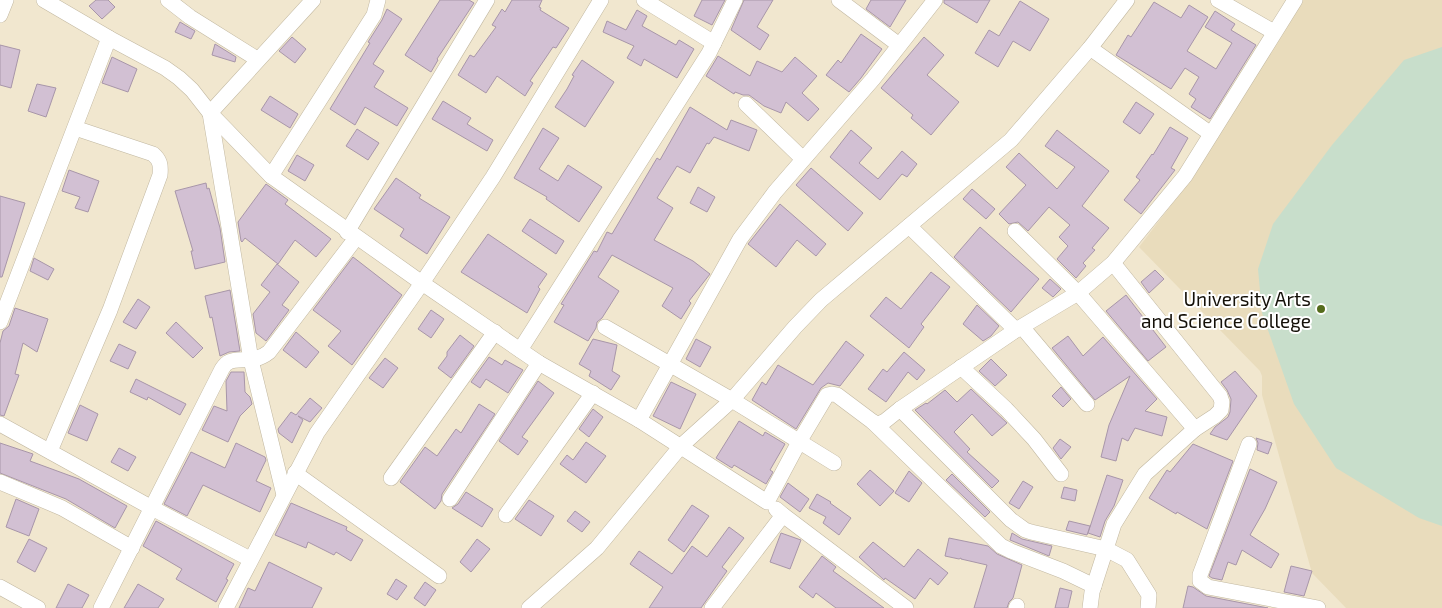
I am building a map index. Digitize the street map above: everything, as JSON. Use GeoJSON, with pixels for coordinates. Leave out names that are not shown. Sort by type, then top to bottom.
{"type":"FeatureCollection","features":[{"type":"Feature","properties":{"kind":"street"},"geometry":{"type":"LineString","coordinates":[[0,15],[6,0]]}},
{"type":"Feature","properties":{"kind":"street"},"geometry":{"type":"LineString","coordinates":[[45,0],[109,38],[165,68],[179,78],[192,90],[210,113],[272,176],[352,235],[539,363],[640,420],[767,502],[906,608]]}},
{"type":"Feature","properties":{"kind":"street"},"geometry":{"type":"LineString","coordinates":[[168,0],[190,17],[257,59]]}},
{"type":"Feature","properties":{"kind":"street"},"geometry":{"type":"LineString","coordinates":[[210,113],[257,59],[313,0]]}},
{"type":"Feature","properties":{"kind":"street"},"geometry":{"type":"LineString","coordinates":[[272,176],[374,15],[378,0]]}},
{"type":"Feature","properties":{"kind":"street"},"geometry":{"type":"LineString","coordinates":[[101,608],[222,369],[226,363],[251,360],[264,356],[274,346],[352,235],[487,0]]}},
{"type":"Feature","properties":{"kind":"street"},"geometry":{"type":"LineString","coordinates":[[226,608],[317,433],[422,284],[493,177],[602,0]]}},
{"type":"Feature","properties":{"kind":"street"},"geometry":{"type":"LineString","coordinates":[[644,0],[714,43]]}},
{"type":"Feature","properties":{"kind":"street"},"geometry":{"type":"LineString","coordinates":[[520,350],[709,53],[735,0]]}},
{"type":"Feature","properties":{"kind":"street"},"geometry":{"type":"LineString","coordinates":[[839,0],[900,45]]}},
{"type":"Feature","properties":{"kind":"street"},"geometry":{"type":"LineString","coordinates":[[640,420],[740,239],[775,192],[873,79],[935,0]]}},
{"type":"Feature","properties":{"kind":"street"},"geometry":{"type":"LineString","coordinates":[[530,608],[597,548],[681,446],[732,400],[794,327],[821,300],[1011,140],[1090,48],[1127,0]]}},
{"type":"Feature","properties":{"kind":"street"},"geometry":{"type":"LineString","coordinates":[[1218,0],[1274,32]]}},
{"type":"Feature","properties":{"kind":"street"},"geometry":{"type":"LineString","coordinates":[[872,422],[879,424],[885,421],[961,367],[1078,293],[1113,263],[1185,176],[1295,0]]}},
{"type":"Feature","properties":{"kind":"street"},"geometry":{"type":"LineString","coordinates":[[0,322],[109,38]]}},
{"type":"Feature","properties":{"kind":"street"},"geometry":{"type":"LineString","coordinates":[[1090,48],[1212,134]]}},
{"type":"Feature","properties":{"kind":"street"},"geometry":{"type":"LineString","coordinates":[[746,104],[803,159]]}},
{"type":"Feature","properties":{"kind":"street"},"geometry":{"type":"LineString","coordinates":[[210,113],[251,360],[284,495]]}},
{"type":"Feature","properties":{"kind":"street"},"geometry":{"type":"LineString","coordinates":[[50,450],[110,310],[160,175],[161,166],[158,159],[152,154],[75,128]]}},
{"type":"Feature","properties":{"kind":"street"},"geometry":{"type":"LineString","coordinates":[[910,226],[1019,329],[1087,404]]}},
{"type":"Feature","properties":{"kind":"street"},"geometry":{"type":"LineString","coordinates":[[1015,231],[1078,293],[1195,429]]}},
{"type":"Feature","properties":{"kind":"street"},"geometry":{"type":"LineString","coordinates":[[1090,608],[1094,586],[1114,524],[1145,474],[1195,429],[1215,416],[1221,410],[1222,402],[1220,396],[1113,263]]}},
{"type":"Feature","properties":{"kind":"street"},"geometry":{"type":"LineString","coordinates":[[605,328],[732,400],[834,463]]}},
{"type":"Feature","properties":{"kind":"street"},"geometry":{"type":"LineString","coordinates":[[391,478],[495,332]]}},
{"type":"Feature","properties":{"kind":"street"},"geometry":{"type":"LineString","coordinates":[[450,498],[539,363]]}},
{"type":"Feature","properties":{"kind":"street"},"geometry":{"type":"LineString","coordinates":[[961,367],[1006,409],[1061,474]]}},
{"type":"Feature","properties":{"kind":"street"},"geometry":{"type":"LineString","coordinates":[[506,515],[593,393]]}},
{"type":"Feature","properties":{"kind":"street"},"geometry":{"type":"LineString","coordinates":[[767,502],[799,442],[828,395],[837,395],[872,422],[1001,546],[1063,571],[1094,586]]}},
{"type":"Feature","properties":{"kind":"street"},"geometry":{"type":"LineString","coordinates":[[900,409],[1011,520],[1024,530],[1106,549],[1127,560],[1149,595],[1148,608]]}},
{"type":"Feature","properties":{"kind":"street"},"geometry":{"type":"LineString","coordinates":[[0,424],[152,508],[250,559]]}},
{"type":"Feature","properties":{"kind":"street"},"geometry":{"type":"LineString","coordinates":[[1249,444],[1200,575],[1200,581],[1208,586],[1318,608]]}},
{"type":"Feature","properties":{"kind":"street"},"geometry":{"type":"LineString","coordinates":[[295,473],[440,576]]}},
{"type":"Feature","properties":{"kind":"street"},"geometry":{"type":"LineString","coordinates":[[0,482],[62,508],[132,548]]}},
{"type":"Feature","properties":{"kind":"street"},"geometry":{"type":"LineString","coordinates":[[715,607],[784,515]]}},
{"type":"Feature","properties":{"kind":"street"},"geometry":{"type":"LineString","coordinates":[[0,587],[38,608]]}},
{"type":"Feature","properties":{"kind":"shaded area","name":"University Arts and Science College"},"geometry":{"type":"Polygon","coordinates":[[[1302,0],[1442,0],[1442,608],[1346,608],[1312,573],[1262,395],[1262,376],[1260,371],[1139,247],[1182,191],[1302,0]]]}},
{"type":"Feature","properties":{"kind":"green space"},"geometry":{"type":"Polygon","coordinates":[[[1442,47],[1442,526],[1419,518],[1336,468],[1294,404],[1262,313],[1258,269],[1273,224],[1332,145],[1404,60],[1442,47]]]}},
{"type":"Feature","properties":{"kind":"building"},"geometry":{"type":"Polygon","coordinates":[[[96,0],[108,0],[115,7],[102,19],[89,6],[96,0]]]}},
{"type":"Feature","properties":{"kind":"building"},"geometry":{"type":"Polygon","coordinates":[[[440,0],[469,0],[474,3],[437,59],[431,72],[405,55],[440,0]]]}},
{"type":"Feature","properties":{"kind":"building"},"geometry":{"type":"Polygon","coordinates":[[[512,0],[542,0],[539,7],[541,8],[540,10],[569,28],[556,48],[553,47],[530,81],[533,83],[525,96],[497,76],[486,93],[458,75],[470,55],[474,57],[496,27],[492,25],[502,9],[505,12],[512,0]]]}},
{"type":"Feature","properties":{"kind":"building"},"geometry":{"type":"Polygon","coordinates":[[[702,0],[725,0],[712,25],[694,16],[702,0]]]}},
{"type":"Feature","properties":{"kind":"building"},"geometry":{"type":"Polygon","coordinates":[[[744,0],[773,0],[757,27],[769,35],[760,50],[731,30],[744,0]]]}},
{"type":"Feature","properties":{"kind":"building"},"geometry":{"type":"Polygon","coordinates":[[[871,0],[906,0],[890,27],[866,9],[871,0]]]}},
{"type":"Feature","properties":{"kind":"building"},"geometry":{"type":"Polygon","coordinates":[[[944,0],[990,0],[977,23],[944,3],[944,0]]]}},
{"type":"Feature","properties":{"kind":"building"},"geometry":{"type":"Polygon","coordinates":[[[1020,1],[1049,19],[1030,51],[1013,41],[998,67],[975,53],[989,30],[999,36],[1020,1]]]}},
{"type":"Feature","properties":{"kind":"building"},"geometry":{"type":"Polygon","coordinates":[[[1154,2],[1181,18],[1189,5],[1208,17],[1187,51],[1216,69],[1232,43],[1205,27],[1215,11],[1235,24],[1231,30],[1256,45],[1210,119],[1191,107],[1196,99],[1189,94],[1199,77],[1185,68],[1171,89],[1116,55],[1128,35],[1131,37],[1154,2]]]}},
{"type":"Feature","properties":{"kind":"building"},"geometry":{"type":"Polygon","coordinates":[[[387,9],[402,19],[373,64],[384,71],[374,87],[408,108],[397,126],[365,107],[355,125],[330,109],[370,43],[368,42],[387,9]]]}},
{"type":"Feature","properties":{"kind":"building"},"geometry":{"type":"Polygon","coordinates":[[[637,10],[647,16],[642,26],[676,45],[679,40],[694,49],[677,78],[644,59],[641,66],[627,58],[634,46],[603,32],[607,21],[626,30],[637,10]]]}},
{"type":"Feature","properties":{"kind":"building"},"geometry":{"type":"Polygon","coordinates":[[[180,22],[195,31],[191,39],[175,32],[180,22]]]}},
{"type":"Feature","properties":{"kind":"building"},"geometry":{"type":"Polygon","coordinates":[[[861,34],[882,49],[849,92],[826,75],[838,60],[841,63],[861,34]]]}},
{"type":"Feature","properties":{"kind":"building"},"geometry":{"type":"Polygon","coordinates":[[[292,37],[306,49],[295,63],[279,51],[292,37]]]}},
{"type":"Feature","properties":{"kind":"building"},"geometry":{"type":"Polygon","coordinates":[[[924,37],[944,55],[927,75],[959,102],[931,135],[911,118],[913,115],[881,88],[924,37]]]}},
{"type":"Feature","properties":{"kind":"building"},"geometry":{"type":"Polygon","coordinates":[[[215,44],[236,57],[235,62],[212,55],[215,44]]]}},
{"type":"Feature","properties":{"kind":"building"},"geometry":{"type":"Polygon","coordinates":[[[0,45],[20,50],[11,88],[0,85],[0,45]]]}},
{"type":"Feature","properties":{"kind":"building"},"geometry":{"type":"Polygon","coordinates":[[[718,56],[750,76],[757,61],[782,72],[795,57],[817,76],[802,93],[819,109],[808,121],[786,102],[781,113],[764,106],[749,95],[735,92],[734,94],[706,76],[718,56]]]}},
{"type":"Feature","properties":{"kind":"building"},"geometry":{"type":"Polygon","coordinates":[[[112,57],[137,69],[128,92],[102,83],[112,57]]]}},
{"type":"Feature","properties":{"kind":"building"},"geometry":{"type":"Polygon","coordinates":[[[582,60],[614,82],[585,127],[555,107],[582,60]]]}},
{"type":"Feature","properties":{"kind":"building"},"geometry":{"type":"Polygon","coordinates":[[[37,84],[56,88],[46,117],[28,111],[37,84]]]}},
{"type":"Feature","properties":{"kind":"building"},"geometry":{"type":"Polygon","coordinates":[[[270,96],[298,114],[290,128],[261,110],[270,96]]]}},
{"type":"Feature","properties":{"kind":"building"},"geometry":{"type":"Polygon","coordinates":[[[443,101],[471,118],[467,124],[493,140],[487,151],[432,119],[443,101]]]}},
{"type":"Feature","properties":{"kind":"building"},"geometry":{"type":"Polygon","coordinates":[[[1136,102],[1154,114],[1140,134],[1123,122],[1136,102]]]}},
{"type":"Feature","properties":{"kind":"building"},"geometry":{"type":"Polygon","coordinates":[[[690,107],[727,130],[731,120],[757,130],[749,151],[714,137],[709,144],[707,143],[690,173],[677,166],[657,198],[673,208],[654,240],[693,261],[710,274],[689,301],[691,303],[681,319],[662,306],[673,288],[612,255],[598,277],[619,291],[602,318],[597,322],[596,328],[588,341],[554,322],[564,305],[561,304],[594,251],[597,252],[607,232],[612,234],[657,158],[660,160],[690,107]]]}},
{"type":"Feature","properties":{"kind":"building"},"geometry":{"type":"Polygon","coordinates":[[[1170,127],[1188,138],[1171,168],[1175,170],[1141,214],[1124,200],[1140,180],[1136,177],[1153,155],[1170,127]]]}},
{"type":"Feature","properties":{"kind":"building"},"geometry":{"type":"Polygon","coordinates":[[[543,128],[559,138],[539,169],[558,181],[568,165],[602,187],[579,222],[546,199],[547,197],[514,178],[543,128]]]}},
{"type":"Feature","properties":{"kind":"building"},"geometry":{"type":"Polygon","coordinates":[[[357,129],[379,143],[368,160],[346,146],[357,129]]]}},
{"type":"Feature","properties":{"kind":"building"},"geometry":{"type":"Polygon","coordinates":[[[851,130],[872,148],[859,163],[878,179],[902,151],[917,164],[907,177],[902,174],[880,200],[830,157],[851,130]]]}},
{"type":"Feature","properties":{"kind":"building"},"geometry":{"type":"Polygon","coordinates":[[[1057,130],[1109,171],[1082,206],[1109,228],[1092,248],[1095,250],[1083,263],[1086,266],[1076,278],[1057,259],[1068,246],[1059,237],[1070,225],[1049,207],[1028,231],[1018,222],[1009,224],[999,214],[1026,185],[1006,167],[1019,153],[1057,189],[1075,167],[1045,146],[1057,130]]]}},
{"type":"Feature","properties":{"kind":"building"},"geometry":{"type":"Polygon","coordinates":[[[297,155],[314,165],[305,181],[288,171],[297,155]]]}},
{"type":"Feature","properties":{"kind":"building"},"geometry":{"type":"Polygon","coordinates":[[[811,168],[863,213],[848,231],[796,185],[811,168]]]}},
{"type":"Feature","properties":{"kind":"building"},"geometry":{"type":"Polygon","coordinates":[[[69,170],[99,181],[88,212],[75,208],[80,197],[62,191],[69,170]]]}},
{"type":"Feature","properties":{"kind":"building"},"geometry":{"type":"Polygon","coordinates":[[[396,178],[421,195],[419,198],[450,217],[427,254],[400,236],[404,229],[374,209],[396,178]]]}},
{"type":"Feature","properties":{"kind":"building"},"geometry":{"type":"Polygon","coordinates":[[[206,183],[220,228],[225,262],[195,269],[191,251],[193,251],[175,191],[206,183]]]}},
{"type":"Feature","properties":{"kind":"building"},"geometry":{"type":"Polygon","coordinates":[[[266,184],[288,200],[285,204],[331,239],[316,257],[295,240],[278,264],[245,238],[241,241],[238,222],[266,184]]]}},
{"type":"Feature","properties":{"kind":"building"},"geometry":{"type":"Polygon","coordinates":[[[698,187],[715,197],[707,212],[690,203],[698,187]]]}},
{"type":"Feature","properties":{"kind":"building"},"geometry":{"type":"Polygon","coordinates":[[[972,189],[995,209],[986,219],[963,199],[972,189]]]}},
{"type":"Feature","properties":{"kind":"building"},"geometry":{"type":"Polygon","coordinates":[[[0,196],[25,203],[2,277],[0,277],[0,196]]]}},
{"type":"Feature","properties":{"kind":"building"},"geometry":{"type":"Polygon","coordinates":[[[780,204],[826,244],[816,256],[797,240],[776,267],[748,244],[780,204]]]}},
{"type":"Feature","properties":{"kind":"building"},"geometry":{"type":"Polygon","coordinates":[[[530,219],[564,241],[556,254],[522,231],[530,219]]]}},
{"type":"Feature","properties":{"kind":"building"},"geometry":{"type":"Polygon","coordinates":[[[980,227],[1039,279],[1011,312],[954,257],[980,227]]]}},
{"type":"Feature","properties":{"kind":"building"},"geometry":{"type":"Polygon","coordinates":[[[488,234],[547,274],[538,287],[540,289],[527,313],[461,272],[488,234]]]}},
{"type":"Feature","properties":{"kind":"building"},"geometry":{"type":"Polygon","coordinates":[[[353,257],[402,295],[352,365],[328,346],[341,331],[313,310],[353,257]]]}},
{"type":"Feature","properties":{"kind":"building"},"geometry":{"type":"Polygon","coordinates":[[[34,258],[54,269],[48,280],[30,271],[34,258]]]}},
{"type":"Feature","properties":{"kind":"building"},"geometry":{"type":"Polygon","coordinates":[[[277,264],[299,282],[282,305],[289,310],[266,341],[256,333],[253,314],[270,292],[261,285],[277,264]]]}},
{"type":"Feature","properties":{"kind":"building"},"geometry":{"type":"Polygon","coordinates":[[[1155,270],[1164,279],[1149,293],[1141,282],[1155,270]]]}},
{"type":"Feature","properties":{"kind":"building"},"geometry":{"type":"Polygon","coordinates":[[[931,272],[950,287],[921,324],[924,327],[909,348],[870,316],[886,297],[901,309],[931,272]]]}},
{"type":"Feature","properties":{"kind":"building"},"geometry":{"type":"Polygon","coordinates":[[[1050,279],[1061,289],[1053,297],[1042,288],[1050,279]]]}},
{"type":"Feature","properties":{"kind":"building"},"geometry":{"type":"Polygon","coordinates":[[[230,290],[240,351],[229,352],[220,356],[212,317],[210,318],[205,296],[230,290]]]}},
{"type":"Feature","properties":{"kind":"building"},"geometry":{"type":"Polygon","coordinates":[[[1126,295],[1166,347],[1148,361],[1106,311],[1126,295]]]}},
{"type":"Feature","properties":{"kind":"building"},"geometry":{"type":"Polygon","coordinates":[[[138,299],[150,307],[136,329],[123,322],[138,299]]]}},
{"type":"Feature","properties":{"kind":"building"},"geometry":{"type":"Polygon","coordinates":[[[977,305],[999,326],[991,336],[983,341],[963,324],[977,305]]]}},
{"type":"Feature","properties":{"kind":"building"},"geometry":{"type":"Polygon","coordinates":[[[15,308],[48,319],[37,352],[23,343],[15,374],[19,375],[4,416],[0,415],[0,343],[3,331],[9,326],[15,308]]]}},
{"type":"Feature","properties":{"kind":"building"},"geometry":{"type":"Polygon","coordinates":[[[431,310],[444,319],[431,338],[418,329],[431,310]]]}},
{"type":"Feature","properties":{"kind":"building"},"geometry":{"type":"Polygon","coordinates":[[[176,322],[203,348],[193,358],[166,333],[176,322]]]}},
{"type":"Feature","properties":{"kind":"building"},"geometry":{"type":"Polygon","coordinates":[[[296,332],[319,352],[306,368],[283,350],[296,332]]]}},
{"type":"Feature","properties":{"kind":"building"},"geometry":{"type":"Polygon","coordinates":[[[460,335],[474,346],[451,378],[438,368],[460,335]]]}},
{"type":"Feature","properties":{"kind":"building"},"geometry":{"type":"Polygon","coordinates":[[[1068,336],[1083,356],[1103,337],[1157,399],[1145,411],[1167,417],[1162,436],[1135,428],[1128,441],[1122,438],[1116,461],[1101,457],[1109,425],[1130,376],[1095,400],[1052,348],[1068,336]]]}},
{"type":"Feature","properties":{"kind":"building"},"geometry":{"type":"Polygon","coordinates":[[[593,339],[617,345],[612,371],[620,376],[611,390],[589,376],[591,371],[579,364],[593,339]]]}},
{"type":"Feature","properties":{"kind":"building"},"geometry":{"type":"Polygon","coordinates":[[[696,339],[711,347],[700,367],[686,359],[696,339]]]}},
{"type":"Feature","properties":{"kind":"building"},"geometry":{"type":"Polygon","coordinates":[[[846,341],[864,355],[840,386],[828,383],[821,388],[796,429],[752,400],[762,382],[766,385],[778,365],[813,385],[846,341]]]}},
{"type":"Feature","properties":{"kind":"building"},"geometry":{"type":"Polygon","coordinates":[[[119,344],[136,352],[128,369],[110,361],[119,344]]]}},
{"type":"Feature","properties":{"kind":"building"},"geometry":{"type":"Polygon","coordinates":[[[904,352],[925,370],[917,380],[908,372],[886,402],[868,389],[883,369],[887,372],[904,352]]]}},
{"type":"Feature","properties":{"kind":"building"},"geometry":{"type":"Polygon","coordinates":[[[489,357],[502,365],[505,360],[523,370],[508,393],[486,379],[480,388],[471,382],[489,357]]]}},
{"type":"Feature","properties":{"kind":"building"},"geometry":{"type":"Polygon","coordinates":[[[385,358],[398,368],[383,388],[369,378],[385,358]]]}},
{"type":"Feature","properties":{"kind":"building"},"geometry":{"type":"Polygon","coordinates":[[[991,359],[1007,375],[995,386],[979,371],[991,359]]]}},
{"type":"Feature","properties":{"kind":"building"},"geometry":{"type":"Polygon","coordinates":[[[1235,371],[1257,396],[1227,440],[1210,434],[1215,427],[1228,417],[1230,412],[1231,399],[1221,382],[1235,371]]]}},
{"type":"Feature","properties":{"kind":"building"},"geometry":{"type":"Polygon","coordinates":[[[231,372],[244,372],[245,392],[250,397],[252,404],[240,416],[228,442],[202,430],[214,406],[227,411],[226,381],[231,372]]]}},
{"type":"Feature","properties":{"kind":"building"},"geometry":{"type":"Polygon","coordinates":[[[136,379],[186,404],[180,415],[148,397],[147,400],[130,392],[136,379]]]}},
{"type":"Feature","properties":{"kind":"building"},"geometry":{"type":"Polygon","coordinates":[[[538,381],[554,393],[522,437],[528,441],[518,455],[499,441],[538,381]]]}},
{"type":"Feature","properties":{"kind":"building"},"geometry":{"type":"Polygon","coordinates":[[[671,382],[696,394],[680,429],[653,416],[671,382]]]}},
{"type":"Feature","properties":{"kind":"building"},"geometry":{"type":"Polygon","coordinates":[[[1061,387],[1071,399],[1063,407],[1052,396],[1061,387]]]}},
{"type":"Feature","properties":{"kind":"building"},"geometry":{"type":"Polygon","coordinates":[[[971,389],[1007,423],[992,436],[972,414],[954,432],[970,449],[967,452],[999,481],[992,488],[915,410],[927,404],[945,390],[957,402],[971,389]]]}},
{"type":"Feature","properties":{"kind":"building"},"geometry":{"type":"Polygon","coordinates":[[[310,398],[322,408],[310,422],[298,416],[303,420],[292,443],[279,433],[278,429],[291,412],[296,415],[310,398]]]}},
{"type":"Feature","properties":{"kind":"building"},"geometry":{"type":"Polygon","coordinates":[[[479,404],[495,414],[442,494],[441,501],[435,509],[400,482],[425,447],[437,456],[456,429],[461,433],[479,404]]]}},
{"type":"Feature","properties":{"kind":"building"},"geometry":{"type":"Polygon","coordinates":[[[80,405],[98,414],[87,441],[68,433],[80,405]]]}},
{"type":"Feature","properties":{"kind":"building"},"geometry":{"type":"Polygon","coordinates":[[[593,409],[603,417],[589,437],[579,429],[593,409]]]}},
{"type":"Feature","properties":{"kind":"building"},"geometry":{"type":"Polygon","coordinates":[[[739,421],[763,436],[765,432],[785,444],[770,470],[773,472],[766,484],[734,465],[732,468],[716,458],[739,421]]]}},
{"type":"Feature","properties":{"kind":"building"},"geometry":{"type":"Polygon","coordinates":[[[1256,438],[1272,443],[1268,454],[1257,450],[1258,443],[1256,438]]]}},
{"type":"Feature","properties":{"kind":"building"},"geometry":{"type":"Polygon","coordinates":[[[1060,439],[1071,447],[1061,459],[1053,448],[1060,439]]]}},
{"type":"Feature","properties":{"kind":"building"},"geometry":{"type":"Polygon","coordinates":[[[586,442],[606,456],[586,483],[560,464],[567,455],[573,460],[586,442]]]}},
{"type":"Feature","properties":{"kind":"building"},"geometry":{"type":"Polygon","coordinates":[[[0,443],[33,454],[30,461],[79,479],[127,506],[115,528],[66,499],[0,473],[0,443]]]}},
{"type":"Feature","properties":{"kind":"building"},"geometry":{"type":"Polygon","coordinates":[[[236,443],[265,457],[266,460],[256,481],[271,488],[260,512],[203,485],[187,516],[164,504],[191,452],[225,468],[236,443]]]}},
{"type":"Feature","properties":{"kind":"building"},"geometry":{"type":"Polygon","coordinates":[[[1193,444],[1233,461],[1207,529],[1149,498],[1167,470],[1170,472],[1193,444]]]}},
{"type":"Feature","properties":{"kind":"building"},"geometry":{"type":"Polygon","coordinates":[[[119,448],[136,457],[128,471],[111,462],[119,448]]]}},
{"type":"Feature","properties":{"kind":"building"},"geometry":{"type":"Polygon","coordinates":[[[1250,469],[1277,482],[1265,509],[1250,535],[1279,554],[1271,568],[1242,550],[1236,565],[1228,562],[1222,580],[1212,578],[1209,576],[1250,469]]]}},
{"type":"Feature","properties":{"kind":"building"},"geometry":{"type":"Polygon","coordinates":[[[870,470],[894,491],[880,506],[857,484],[870,470]]]}},
{"type":"Feature","properties":{"kind":"building"},"geometry":{"type":"Polygon","coordinates":[[[909,471],[922,483],[909,502],[895,493],[909,471]]]}},
{"type":"Feature","properties":{"kind":"building"},"geometry":{"type":"Polygon","coordinates":[[[952,474],[990,512],[985,517],[946,480],[952,474]]]}},
{"type":"Feature","properties":{"kind":"building"},"geometry":{"type":"Polygon","coordinates":[[[1107,475],[1123,480],[1100,537],[1088,533],[1107,475]]]}},
{"type":"Feature","properties":{"kind":"building"},"geometry":{"type":"Polygon","coordinates":[[[1023,481],[1033,487],[1019,509],[1009,503],[1023,481]]]}},
{"type":"Feature","properties":{"kind":"building"},"geometry":{"type":"Polygon","coordinates":[[[788,483],[809,499],[800,512],[780,497],[788,483]]]}},
{"type":"Feature","properties":{"kind":"building"},"geometry":{"type":"Polygon","coordinates":[[[1064,487],[1077,490],[1075,501],[1061,498],[1064,487]]]}},
{"type":"Feature","properties":{"kind":"building"},"geometry":{"type":"Polygon","coordinates":[[[466,492],[493,509],[482,527],[452,508],[458,504],[466,492]]]}},
{"type":"Feature","properties":{"kind":"building"},"geometry":{"type":"Polygon","coordinates":[[[817,494],[831,502],[851,518],[839,535],[823,523],[826,517],[809,508],[817,494]]]}},
{"type":"Feature","properties":{"kind":"building"},"geometry":{"type":"Polygon","coordinates":[[[16,499],[39,509],[29,536],[6,527],[16,499]]]}},
{"type":"Feature","properties":{"kind":"building"},"geometry":{"type":"Polygon","coordinates":[[[529,500],[554,516],[541,536],[515,519],[529,500]]]}},
{"type":"Feature","properties":{"kind":"building"},"geometry":{"type":"Polygon","coordinates":[[[291,503],[347,527],[346,530],[363,540],[351,561],[336,552],[334,555],[308,542],[306,548],[275,535],[291,503]]]}},
{"type":"Feature","properties":{"kind":"building"},"geometry":{"type":"Polygon","coordinates":[[[692,505],[709,516],[684,552],[668,540],[692,505]]]}},
{"type":"Feature","properties":{"kind":"building"},"geometry":{"type":"Polygon","coordinates":[[[575,511],[590,522],[582,532],[567,521],[575,511]]]}},
{"type":"Feature","properties":{"kind":"building"},"geometry":{"type":"Polygon","coordinates":[[[156,521],[234,564],[216,602],[176,579],[182,569],[143,546],[156,521]]]}},
{"type":"Feature","properties":{"kind":"building"},"geometry":{"type":"Polygon","coordinates":[[[1069,521],[1090,526],[1087,535],[1066,530],[1069,521]]]}},
{"type":"Feature","properties":{"kind":"building"},"geometry":{"type":"Polygon","coordinates":[[[729,527],[744,538],[722,567],[727,571],[701,608],[649,608],[663,587],[630,564],[639,551],[672,574],[692,546],[707,557],[729,527]]]}},
{"type":"Feature","properties":{"kind":"building"},"geometry":{"type":"Polygon","coordinates":[[[781,533],[801,540],[790,569],[770,562],[781,533]]]}},
{"type":"Feature","properties":{"kind":"building"},"geometry":{"type":"Polygon","coordinates":[[[1012,533],[1022,539],[1052,546],[1049,556],[1010,540],[1012,533]]]}},
{"type":"Feature","properties":{"kind":"building"},"geometry":{"type":"Polygon","coordinates":[[[949,538],[988,546],[997,554],[1022,565],[1013,598],[1007,608],[974,608],[987,565],[945,556],[949,538]]]}},
{"type":"Feature","properties":{"kind":"building"},"geometry":{"type":"Polygon","coordinates":[[[29,539],[47,548],[35,572],[17,562],[29,539]]]}},
{"type":"Feature","properties":{"kind":"building"},"geometry":{"type":"Polygon","coordinates":[[[477,539],[490,549],[471,572],[460,562],[477,539]]]}},
{"type":"Feature","properties":{"kind":"building"},"geometry":{"type":"Polygon","coordinates":[[[873,542],[904,567],[918,549],[948,573],[938,585],[930,578],[915,599],[885,578],[884,580],[859,557],[873,542]]]}},
{"type":"Feature","properties":{"kind":"building"},"geometry":{"type":"Polygon","coordinates":[[[822,556],[836,567],[833,571],[884,608],[836,608],[816,593],[813,598],[799,587],[822,556]]]}},
{"type":"Feature","properties":{"kind":"building"},"geometry":{"type":"Polygon","coordinates":[[[269,562],[322,588],[312,608],[239,608],[248,588],[255,591],[269,562]]]}},
{"type":"Feature","properties":{"kind":"building"},"geometry":{"type":"Polygon","coordinates":[[[1291,566],[1312,571],[1304,596],[1284,592],[1291,566]]]}},
{"type":"Feature","properties":{"kind":"building"},"geometry":{"type":"Polygon","coordinates":[[[396,579],[407,586],[397,600],[387,594],[396,579]]]}},
{"type":"Feature","properties":{"kind":"building"},"geometry":{"type":"Polygon","coordinates":[[[425,582],[436,590],[425,606],[414,598],[425,582]]]}},
{"type":"Feature","properties":{"kind":"building"},"geometry":{"type":"Polygon","coordinates":[[[68,584],[89,595],[82,608],[56,608],[68,584]]]}},
{"type":"Feature","properties":{"kind":"building"},"geometry":{"type":"Polygon","coordinates":[[[138,584],[164,599],[158,608],[124,608],[138,584]]]}},
{"type":"Feature","properties":{"kind":"building"},"geometry":{"type":"Polygon","coordinates":[[[1188,586],[1193,587],[1206,596],[1268,608],[1183,608],[1188,586]]]}},
{"type":"Feature","properties":{"kind":"building"},"geometry":{"type":"Polygon","coordinates":[[[1060,588],[1072,591],[1068,608],[1055,608],[1060,588]]]}},
{"type":"Feature","properties":{"kind":"place","name":"University Arts and Science College"},"geometry":{"type":"Point","coordinates":[1321,309]}}]}
